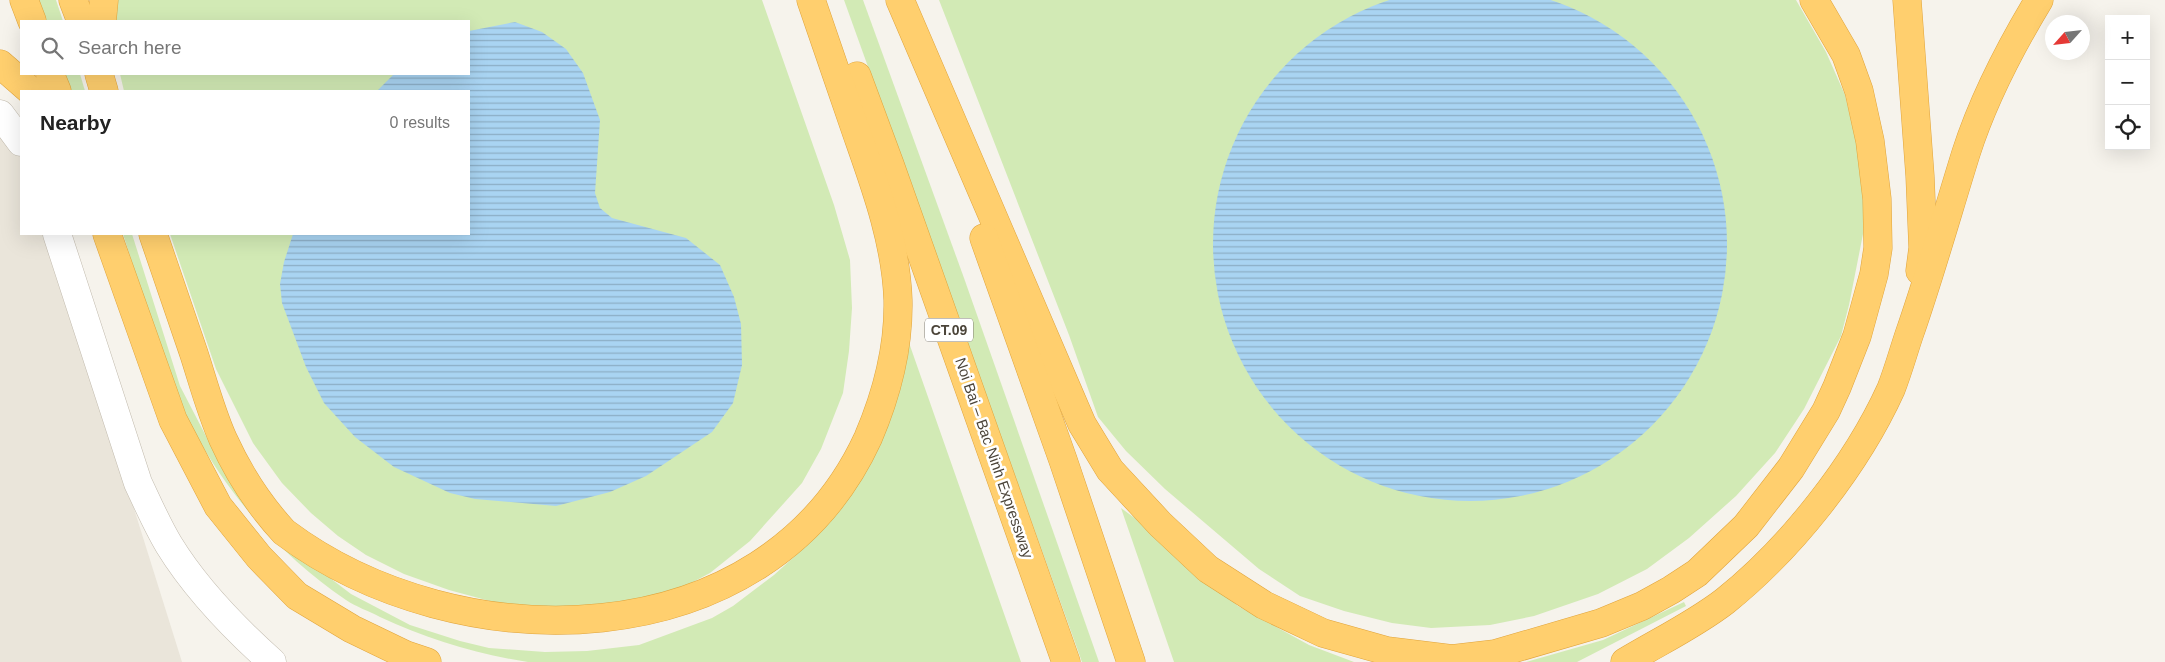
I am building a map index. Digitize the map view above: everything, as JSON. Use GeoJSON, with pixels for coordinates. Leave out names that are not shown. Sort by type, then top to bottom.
{"type":"FeatureCollection","features":[{"type":"Feature","properties":{"kind":"highway"},"geometry":{"type":"LineString","coordinates":[[24,0],[32,20]]}},
{"type":"Feature","properties":{"kind":"highway"},"geometry":{"type":"LineString","coordinates":[[73,0],[81,20]]}},
{"type":"Feature","properties":{"kind":"highway"},"geometry":{"type":"LineString","coordinates":[[102,20],[104,0]]}},
{"type":"Feature","properties":{"kind":"highway"},"geometry":{"type":"LineString","coordinates":[[651,633],[695,617],[744,589],[788,554],[825,512],[856,465],[878,414],[892,360],[898,303],[893,251],[878,192],[811,0]]}},
{"type":"Feature","properties":{"kind":"highway","name":"Noi Bai – Bac Ninh Expressway"},"geometry":{"type":"LineString","coordinates":[[828,0],[890,165],[1066,662]]}},
{"type":"Feature","properties":{"kind":"highway"},"geometry":{"type":"LineString","coordinates":[[893,0],[949,140],[1063,460],[1131,662]]}},
{"type":"Feature","properties":{"kind":"highway"},"geometry":{"type":"LineString","coordinates":[[900,0],[1082,424],[1110,470],[1160,524],[1208,569],[1264,605],[1323,633],[1386,651],[1452,659],[1496,654],[1566,634],[1642,606],[1697,573],[1746,526],[1791,468],[1826,411],[1857,336],[1874,274],[1878,248],[1877,209],[1870,141],[1858,91],[1846,55],[1814,0]]}},
{"type":"Feature","properties":{"kind":"highway"},"geometry":{"type":"LineString","coordinates":[[1907,0],[1923,248],[1915,320]]}},
{"type":"Feature","properties":{"kind":"highway"},"geometry":{"type":"LineString","coordinates":[[1625,662],[1684,629],[1724,602],[1784,546],[1822,500],[1873,425],[1891,387],[1915,320],[1967,152],[1998,74],[2040,0]]}},
{"type":"Feature","properties":{"kind":"highway"},"geometry":{"type":"LineString","coordinates":[[0,64],[30,90]]}},
{"type":"Feature","properties":{"kind":"highway"},"geometry":{"type":"LineString","coordinates":[[50,75],[57,90]]}},
{"type":"Feature","properties":{"kind":"highway"},"geometry":{"type":"LineString","coordinates":[[98,75],[104,90]]}},
{"type":"Feature","properties":{"kind":"highway"},"geometry":{"type":"LineString","coordinates":[[113,75],[116,90]]}},
{"type":"Feature","properties":{"kind":"highway"},"geometry":{"type":"LineString","coordinates":[[107,235],[173,420],[218,506],[259,557],[298,596],[352,629],[406,655],[427,662]]}},
{"type":"Feature","properties":{"kind":"highway"},"geometry":{"type":"LineString","coordinates":[[153,235],[222,438],[249,487],[284,532],[324,570],[370,602],[413,622]]}},
{"type":"Feature","properties":{"kind":"street"},"geometry":{"type":"LineString","coordinates":[[0,114],[20,141]]}},
{"type":"Feature","properties":{"kind":"street"},"geometry":{"type":"LineString","coordinates":[[57,235],[138,483],[157,522],[169,545],[191,576],[248,641],[272,662]]}},
{"type":"Feature","properties":{"kind":"shaded area"},"geometry":{"type":"Polygon","coordinates":[[[0,110],[20,149],[20,235],[48,235],[182,662],[0,662],[0,110]]]}},
{"type":"Feature","properties":{"kind":"green space"},"geometry":{"type":"Polygon","coordinates":[[[38,0],[56,0],[63,20],[46,20],[38,0]]]}},
{"type":"Feature","properties":{"kind":"green space"},"geometry":{"type":"Polygon","coordinates":[[[112,0],[762,0],[834,205],[850,260],[852,308],[849,351],[843,393],[821,449],[802,483],[750,541],[710,573],[665,597],[583,611],[497,603],[449,590],[404,574],[366,555],[338,536],[311,513],[282,483],[253,443],[216,369],[170,235],[470,235],[470,90],[124,90],[120,75],[470,75],[470,20],[109,20],[112,0]]]}},
{"type":"Feature","properties":{"kind":"green space"},"geometry":{"type":"Polygon","coordinates":[[[844,0],[863,0],[964,278],[1099,662],[1082,662],[844,0]]]}},
{"type":"Feature","properties":{"kind":"green space"},"geometry":{"type":"Polygon","coordinates":[[[939,0],[1796,0],[1826,52],[1845,95],[1860,158],[1863,234],[1841,336],[1804,409],[1775,453],[1736,496],[1689,538],[1647,569],[1598,594],[1534,616],[1490,625],[1431,628],[1392,623],[1344,611],[1300,596],[1259,569],[1165,489],[1126,451],[1098,417],[1069,335],[939,0]]]}},
{"type":"Feature","properties":{"kind":"green space"},"geometry":{"type":"Polygon","coordinates":[[[65,75],[80,75],[85,90],[71,90],[65,75]]]}},
{"type":"Feature","properties":{"kind":"green space"},"geometry":{"type":"Polygon","coordinates":[[[123,235],[132,235],[180,386],[208,440],[239,490],[288,546],[351,594],[410,625],[489,648],[545,652],[587,651],[639,645],[712,618],[733,606],[774,575],[795,556],[821,525],[901,320],[1021,662],[528,662],[490,655],[434,639],[398,625],[346,600],[301,565],[260,525],[225,481],[195,433],[173,386],[123,235]]]}},
{"type":"Feature","properties":{"kind":"green space"},"geometry":{"type":"Polygon","coordinates":[[[1121,508],[1147,527],[1238,606],[1309,645],[1354,662],[1174,662],[1121,508]]]}},
{"type":"Feature","properties":{"kind":"green space"},"geometry":{"type":"Polygon","coordinates":[[[1684,602],[1686,606],[1577,662],[1526,662],[1603,640],[1684,602]]]}},
{"type":"Feature","properties":{"kind":"water"},"geometry":{"type":"Polygon","coordinates":[[[1392,-1],[1548,-1],[1569,6],[1613,30],[1652,62],[1684,101],[1708,145],[1716,169],[1726,219],[1726,269],[1716,319],[1708,343],[1697,365],[1669,407],[1633,443],[1591,471],[1569,482],[1545,490],[1495,500],[1445,500],[1395,490],[1371,482],[1349,471],[1307,443],[1271,407],[1243,365],[1232,343],[1224,319],[1214,269],[1214,219],[1224,169],[1232,145],[1256,101],[1288,62],[1327,30],[1371,6],[1392,-1]]]}},
{"type":"Feature","properties":{"kind":"water"},"geometry":{"type":"Polygon","coordinates":[[[515,22],[542,32],[566,49],[583,73],[600,120],[595,193],[600,208],[612,218],[686,238],[720,265],[734,297],[741,324],[742,365],[733,403],[712,432],[646,476],[610,492],[556,506],[475,499],[450,493],[394,467],[355,437],[324,403],[306,367],[282,303],[280,284],[284,262],[293,235],[470,235],[470,90],[378,90],[393,75],[470,75],[470,31],[515,22]]]}}]}
